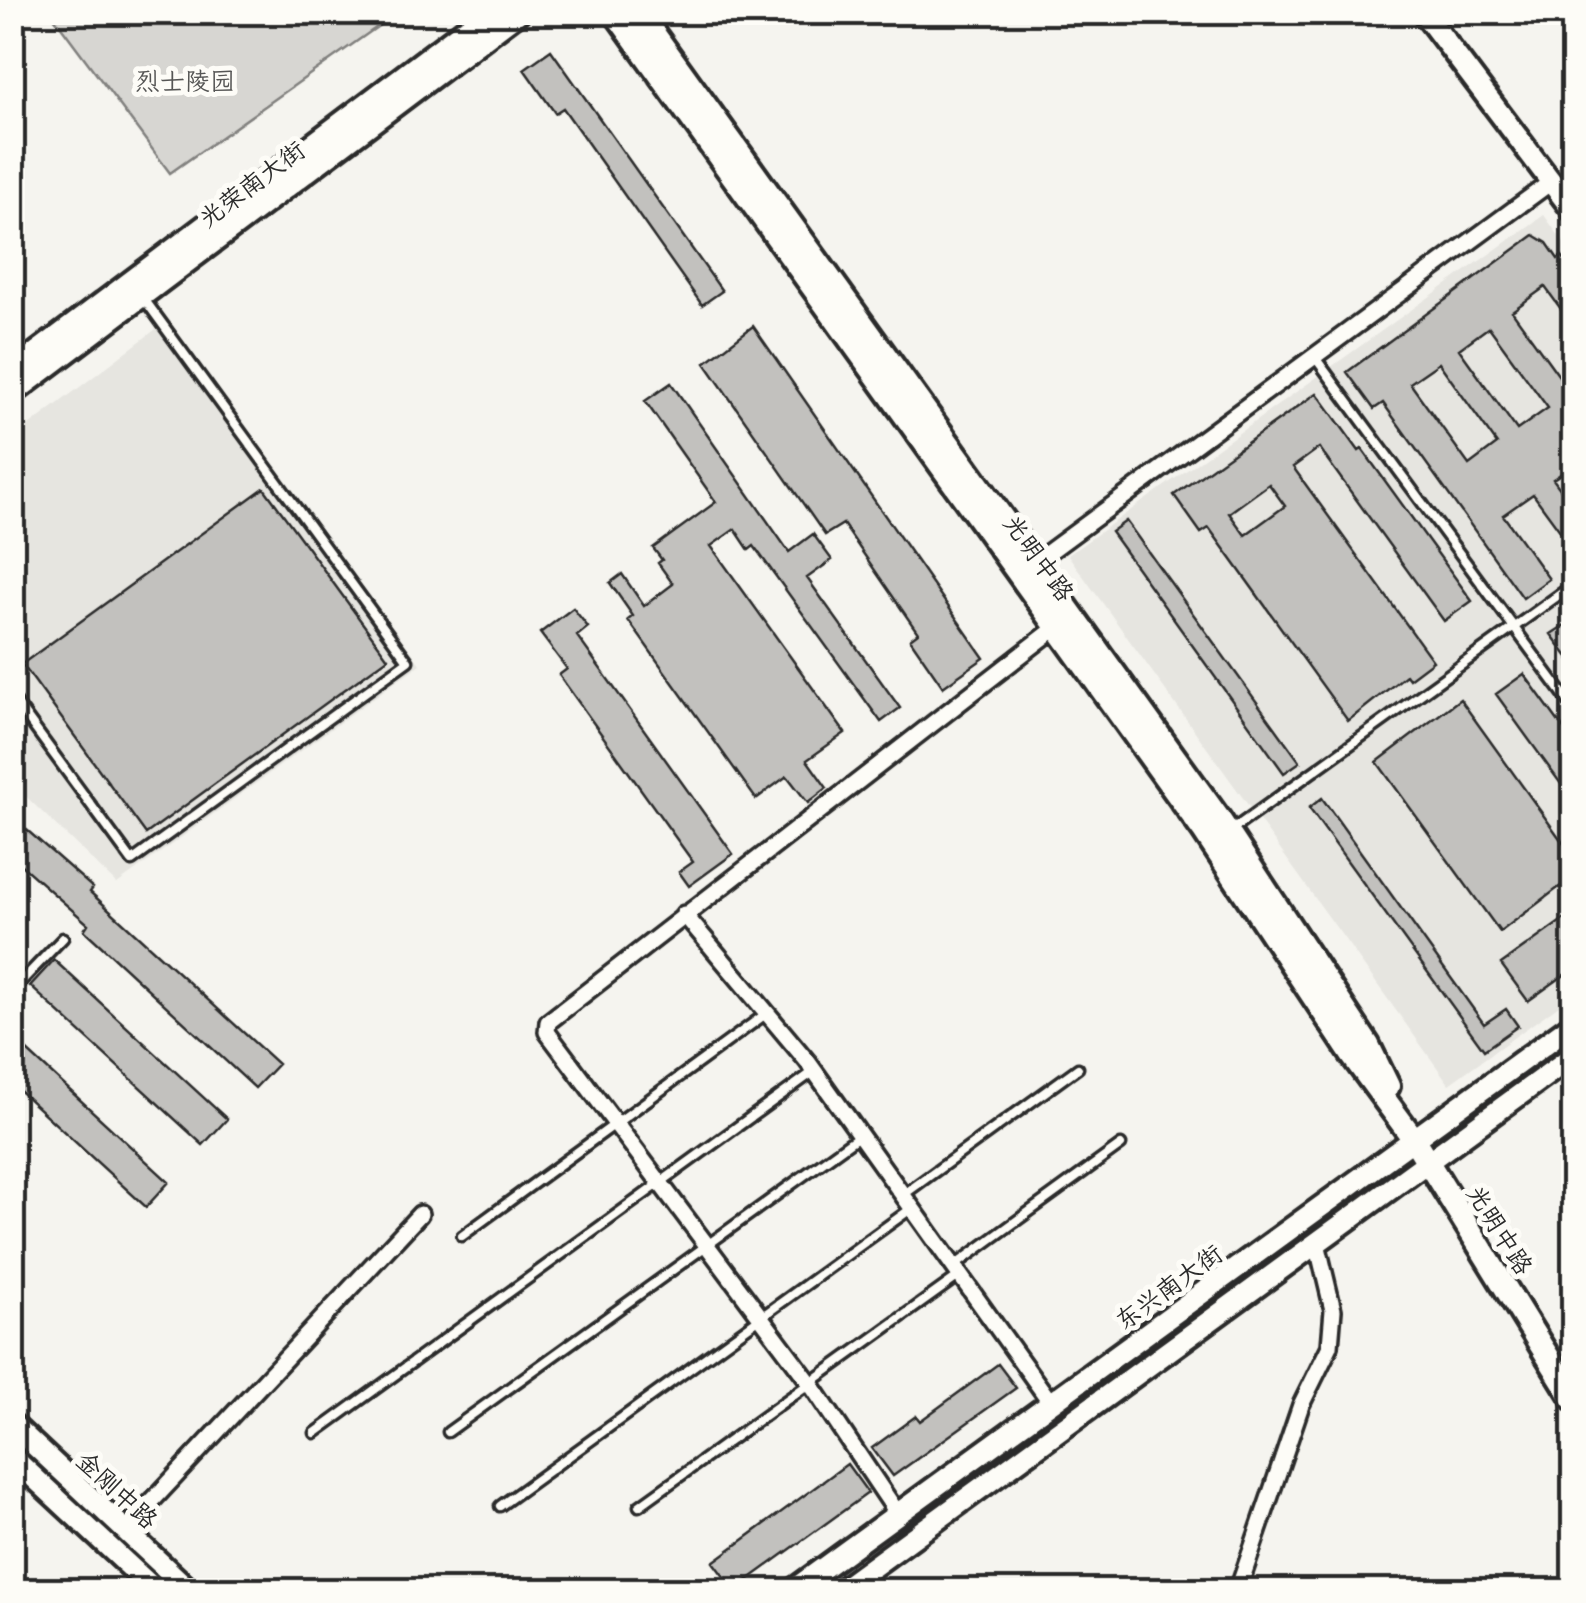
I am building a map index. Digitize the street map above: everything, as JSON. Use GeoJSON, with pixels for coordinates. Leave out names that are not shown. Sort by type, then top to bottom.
{"type":"FeatureCollection","features":[{"type":"Feature","properties":{"kind":"main road","name":"光明中路"},"geometry":{"type":"LineString","coordinates":[[615,12],[1204,830],[1352,1055],[1413,1138],[1574,1399]]}},
{"type":"Feature","properties":{"kind":"main road","name":"光明中路"},"geometry":{"type":"LineString","coordinates":[[638,12],[1228,832],[1368,1045],[1413,1138]]}},
{"type":"Feature","properties":{"kind":"street","name":"光荣南大街"},"geometry":{"type":"LineString","coordinates":[[12,371],[488,12]]}},
{"type":"Feature","properties":{"kind":"street","name":"光荣南大街"},"geometry":{"type":"LineString","coordinates":[[12,394],[519,12]]}},
{"type":"Feature","properties":{"kind":"street"},"geometry":{"type":"LineString","coordinates":[[1423,12],[1574,212]]}},
{"type":"Feature","properties":{"kind":"street"},"geometry":{"type":"LineString","coordinates":[[1034,563],[1551,182]]}},
{"type":"Feature","properties":{"kind":"street"},"geometry":{"type":"LineString","coordinates":[[898,1514],[810,1383],[547,1032],[548,1022],[1057,628]]}},
{"type":"Feature","properties":{"kind":"street"},"geometry":{"type":"LineString","coordinates":[[684,914],[814,1071],[1051,1403]]}},
{"type":"Feature","properties":{"kind":"street","name":"东兴南大街"},"geometry":{"type":"LineString","coordinates":[[793,1590],[1574,1023]]}},
{"type":"Feature","properties":{"kind":"street"},"geometry":{"type":"LineString","coordinates":[[841,1590],[1574,1055]]}},
{"type":"Feature","properties":{"kind":"street"},"geometry":{"type":"LineString","coordinates":[[125,1530],[420,1214]]}},
{"type":"Feature","properties":{"kind":"street"},"geometry":{"type":"LineString","coordinates":[[1238,1590],[1301,1405],[1330,1346],[1333,1310],[1317,1243]]}},
{"type":"Feature","properties":{"kind":"street","name":"金刚中路"},"geometry":{"type":"LineString","coordinates":[[12,1424],[189,1590]]}},
{"type":"Feature","properties":{"kind":"street","name":"金刚中路"},"geometry":{"type":"LineString","coordinates":[[12,1457],[154,1590]]}},
{"type":"Feature","properties":{"kind":"lane"},"geometry":{"type":"LineString","coordinates":[[12,697],[132,861],[408,661],[142,296]]}},
{"type":"Feature","properties":{"kind":"lane"},"geometry":{"type":"LineString","coordinates":[[1314,356],[1574,709]]}},
{"type":"Feature","properties":{"kind":"lane"},"geometry":{"type":"LineString","coordinates":[[1228,832],[1574,584]]}},
{"type":"Feature","properties":{"kind":"lane"},"geometry":{"type":"LineString","coordinates":[[12,991],[63,938]]}},
{"type":"Feature","properties":{"kind":"lane"},"geometry":{"type":"LineString","coordinates":[[462,1236],[767,1014]]}},
{"type":"Feature","properties":{"kind":"lane"},"geometry":{"type":"LineString","coordinates":[[500,1506],[760,1317],[1078,1068]]}},
{"type":"Feature","properties":{"kind":"lane"},"geometry":{"type":"LineString","coordinates":[[315,1433],[814,1071]]}},
{"type":"Feature","properties":{"kind":"lane"},"geometry":{"type":"LineString","coordinates":[[448,1432],[860,1135]]}},
{"type":"Feature","properties":{"kind":"lane"},"geometry":{"type":"LineString","coordinates":[[639,1506],[810,1383],[1121,1145]]}},
{"type":"Feature","properties":{"kind":"shaded area"},"geometry":{"type":"Polygon","coordinates":[[[1544,215],[1574,257],[1573,995],[1449,1084],[1068,555],[1544,215]]]}},
{"type":"Feature","properties":{"kind":"shaded area"},"geometry":{"type":"Polygon","coordinates":[[[168,320],[420,664],[117,884],[13,784],[13,438],[168,320]]]}},
{"type":"Feature","properties":{"kind":"green space","name":"烈士陵园"},"geometry":{"type":"Polygon","coordinates":[[[51,13],[397,13],[170,173],[51,13]]]}},
{"type":"Feature","properties":{"kind":"building"},"geometry":{"type":"Polygon","coordinates":[[[551,50],[722,291],[702,305],[563,108],[555,113],[524,69],[551,50]]]}},
{"type":"Feature","properties":{"kind":"building"},"geometry":{"type":"Polygon","coordinates":[[[1534,235],[1547,243],[1558,259],[1562,256],[1574,271],[1574,327],[1545,287],[1512,311],[1574,397],[1574,465],[1553,479],[1574,508],[1574,550],[1533,494],[1503,515],[1549,579],[1523,598],[1383,403],[1374,409],[1347,372],[1534,235]],[[1489,327],[1459,349],[1517,430],[1548,408],[1489,327]],[[1439,363],[1410,383],[1469,465],[1497,444],[1439,363]]]}},
{"type":"Feature","properties":{"kind":"building"},"geometry":{"type":"Polygon","coordinates":[[[753,326],[984,658],[943,687],[910,639],[918,633],[843,524],[825,535],[705,363],[753,326]]]}},
{"type":"Feature","properties":{"kind":"building"},"geometry":{"type":"Polygon","coordinates":[[[671,383],[789,552],[813,534],[832,560],[807,578],[900,708],[881,722],[754,546],[749,550],[735,529],[711,546],[845,733],[807,760],[827,788],[808,803],[787,776],[756,799],[628,620],[633,616],[610,583],[622,574],[644,606],[673,584],[653,548],[716,502],[645,401],[671,383]]]}},
{"type":"Feature","properties":{"kind":"building"},"geometry":{"type":"Polygon","coordinates":[[[1317,393],[1472,601],[1444,621],[1319,448],[1293,467],[1433,661],[1409,679],[1406,675],[1348,721],[1209,528],[1201,533],[1174,495],[1317,393]],[[1269,484],[1229,513],[1245,535],[1285,506],[1269,484]]]}},
{"type":"Feature","properties":{"kind":"building"},"geometry":{"type":"Polygon","coordinates":[[[264,488],[388,658],[146,834],[22,664],[264,488]]]}},
{"type":"Feature","properties":{"kind":"building"},"geometry":{"type":"Polygon","coordinates":[[[1126,521],[1300,762],[1284,773],[1111,532],[1126,521]]]}},
{"type":"Feature","properties":{"kind":"building"},"geometry":{"type":"Polygon","coordinates":[[[573,608],[588,627],[577,636],[733,854],[689,886],[679,872],[693,862],[559,675],[567,669],[540,633],[573,608]]]}},
{"type":"Feature","properties":{"kind":"building"},"geometry":{"type":"Polygon","coordinates":[[[1574,619],[1574,665],[1551,634],[1574,619]]]}},
{"type":"Feature","properties":{"kind":"building"},"geometry":{"type":"Polygon","coordinates":[[[1524,674],[1574,743],[1574,802],[1496,694],[1524,674]]]}},
{"type":"Feature","properties":{"kind":"building"},"geometry":{"type":"Polygon","coordinates":[[[1460,699],[1574,858],[1574,876],[1500,932],[1377,762],[1460,699]]]}},
{"type":"Feature","properties":{"kind":"building"},"geometry":{"type":"Polygon","coordinates":[[[1322,798],[1484,1024],[1506,1009],[1518,1026],[1484,1050],[1309,808],[1322,798]]]}},
{"type":"Feature","properties":{"kind":"building"},"geometry":{"type":"Polygon","coordinates":[[[12,817],[93,888],[90,892],[278,1064],[255,1088],[84,930],[88,924],[12,857],[12,817]]]}},
{"type":"Feature","properties":{"kind":"building"},"geometry":{"type":"Polygon","coordinates":[[[1574,912],[1574,968],[1528,1001],[1501,964],[1574,912]]]}},
{"type":"Feature","properties":{"kind":"building"},"geometry":{"type":"Polygon","coordinates":[[[54,960],[227,1119],[203,1145],[30,986],[54,960]]]}},
{"type":"Feature","properties":{"kind":"building"},"geometry":{"type":"Polygon","coordinates":[[[12,1037],[169,1182],[146,1207],[12,1084],[12,1037]]]}},
{"type":"Feature","properties":{"kind":"building"},"geometry":{"type":"Polygon","coordinates":[[[998,1364],[1016,1388],[893,1476],[872,1448],[916,1416],[920,1421],[998,1364]]]}},
{"type":"Feature","properties":{"kind":"building"},"geometry":{"type":"Polygon","coordinates":[[[847,1464],[868,1493],[734,1590],[713,1562],[847,1464]]]}}]}
